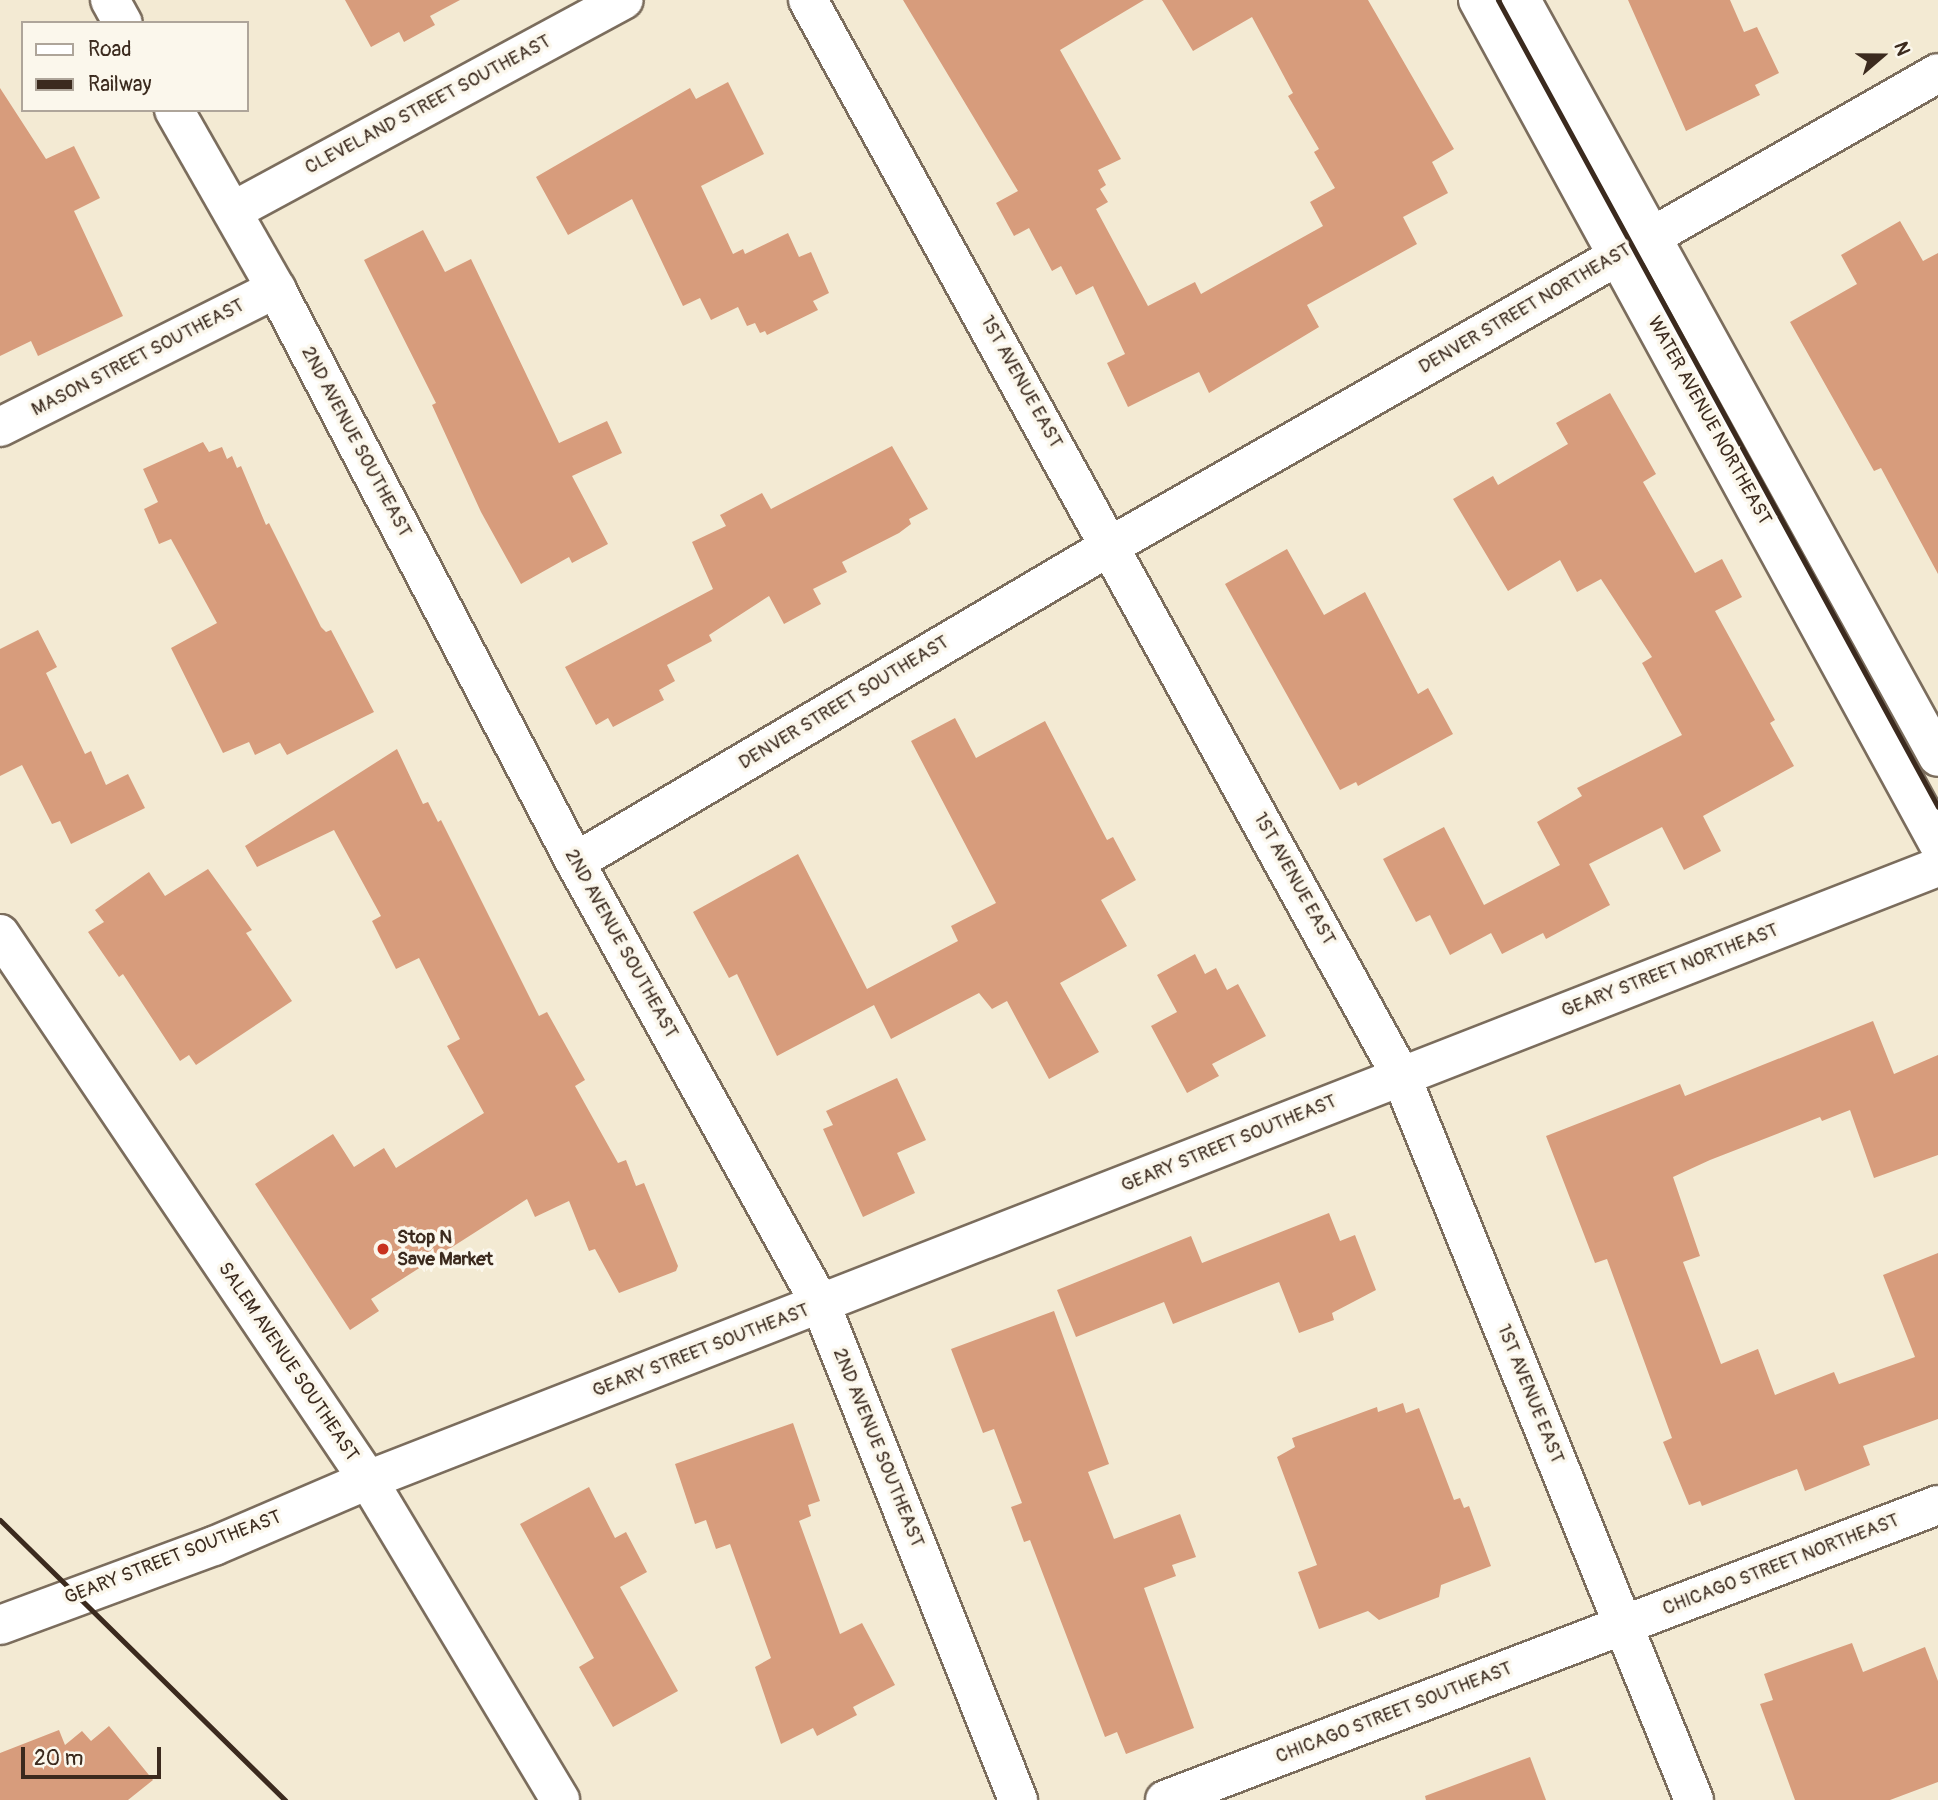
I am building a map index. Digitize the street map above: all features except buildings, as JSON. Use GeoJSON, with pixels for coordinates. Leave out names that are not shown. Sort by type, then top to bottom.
{"type":"FeatureCollection","features":[{"type":"Feature","properties":{"kind":"street"},"geometry":{"type":"LineString","coordinates":[[110,0],[122,21]]}},
{"type":"Feature","properties":{"kind":"street","name":"CLEVELAND STREET SOUTHEAST"},"geometry":{"type":"LineString","coordinates":[[233,211],[624,0]]}},
{"type":"Feature","properties":{"kind":"street","name":"1ST AVENUE EAST"},"geometry":{"type":"LineString","coordinates":[[808,0],[1112,545],[1401,1076],[1693,1800]]}},
{"type":"Feature","properties":{"kind":"street","name":"WATER AVENUE NORTHEAST"},"geometry":{"type":"LineString","coordinates":[[1478,0],[1938,843]]}},
{"type":"Feature","properties":{"kind":"street","name":"WATER AVENUE NORTHEAST"},"geometry":{"type":"LineString","coordinates":[[1521,0],[1938,757]]}},
{"type":"Feature","properties":{"kind":"street","name":"DENVER STREET NORTHEAST"},"geometry":{"type":"LineString","coordinates":[[1112,545],[1938,73]]}},
{"type":"Feature","properties":{"kind":"street","name":"2ND AVENUE SOUTHEAST"},"geometry":{"type":"LineString","coordinates":[[175,112],[276,289],[576,862],[821,1305],[1018,1800]]}},
{"type":"Feature","properties":{"kind":"street","name":"MASON STREET SOUTHEAST"},"geometry":{"type":"LineString","coordinates":[[0,427],[276,289]]}},
{"type":"Feature","properties":{"kind":"street","name":"DENVER STREET SOUTHEAST"},"geometry":{"type":"LineString","coordinates":[[576,862],[1112,545]]}},
{"type":"Feature","properties":{"kind":"street","name":"GEARY STREET NORTHEAST"},"geometry":{"type":"LineString","coordinates":[[1401,1076],[1938,867]]}},
{"type":"Feature","properties":{"kind":"street","name":"SALEM AVENUE SOUTHEAST"},"geometry":{"type":"LineString","coordinates":[[0,934],[368,1480],[560,1800]]}},
{"type":"Feature","properties":{"kind":"street","name":"GEARY STREET SOUTHEAST"},"geometry":{"type":"LineString","coordinates":[[0,1625],[214,1546],[368,1480],[1401,1076]]}},
{"type":"Feature","properties":{"kind":"street","name":"CHICAGO STREET NORTHEAST"},"geometry":{"type":"LineString","coordinates":[[1624,1625],[1938,1505]]}},
{"type":"Feature","properties":{"kind":"street","name":"CHICAGO STREET SOUTHEAST"},"geometry":{"type":"LineString","coordinates":[[1165,1800],[1624,1625]]}},
{"type":"Feature","properties":{"kind":"railway"},"geometry":{"type":"LineString","coordinates":[[1498,0],[1938,807]]}},
{"type":"Feature","properties":{"kind":"railway"},"geometry":{"type":"LineString","coordinates":[[0,1520],[285,1800]]}},
{"type":"Feature","properties":{"kind":"place","name":"Stop N Save Market"},"geometry":{"type":"Point","coordinates":[383,1249]}}]}
